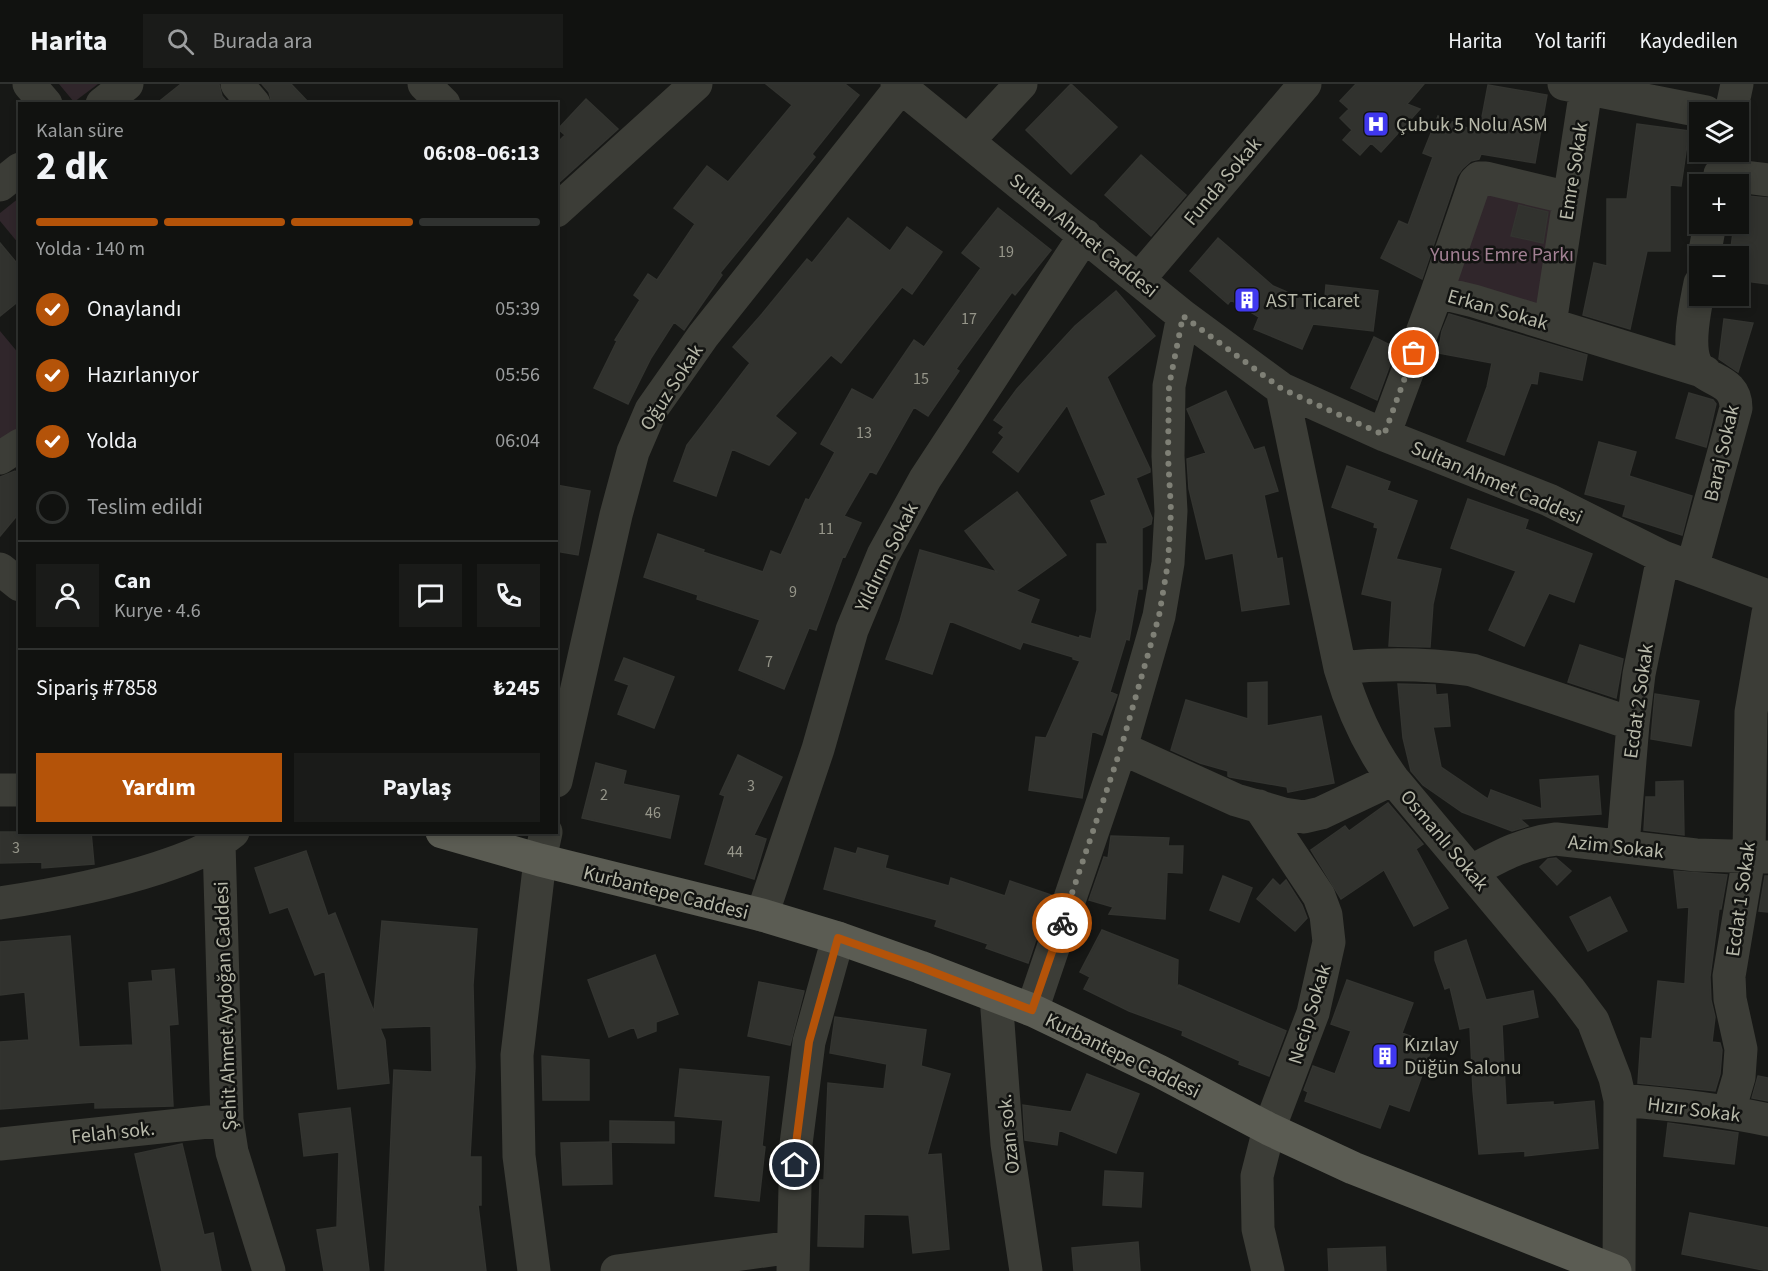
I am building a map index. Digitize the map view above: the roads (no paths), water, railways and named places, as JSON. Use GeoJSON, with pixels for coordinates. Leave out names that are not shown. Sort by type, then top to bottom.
{"type":"FeatureCollection","features":[{"type":"Feature","properties":{"kind":"main road","name":"Kurbantepe Caddesi"},"geometry":{"type":"LineString","coordinates":[[456,834],[543,846],[838,938],[996,996],[1032,1010],[1159,1071],[1269,1129],[1353,1168],[1617,1271]]}},
{"type":"Feature","properties":{"kind":"street"},"geometry":{"type":"LineString","coordinates":[[29,84],[44,102]]}},
{"type":"Feature","properties":{"kind":"street"},"geometry":{"type":"LineString","coordinates":[[104,102],[127,84]]}},
{"type":"Feature","properties":{"kind":"street"},"geometry":{"type":"LineString","coordinates":[[237,84],[252,102]]}},
{"type":"Feature","properties":{"kind":"street"},"geometry":{"type":"LineString","coordinates":[[424,84],[442,102]]}},
{"type":"Feature","properties":{"kind":"street"},"geometry":{"type":"LineString","coordinates":[[558,209],[696,84]]}},
{"type":"Feature","properties":{"kind":"street"},"geometry":{"type":"LineString","coordinates":[[968,141],[1021,84]]}},
{"type":"Feature","properties":{"kind":"street","name":"Funda Sokak"},"geometry":{"type":"LineString","coordinates":[[1139,279],[1305,84]]}},
{"type":"Feature","properties":{"kind":"street"},"geometry":{"type":"LineString","coordinates":[[1733,102],[1737,84]]}},
{"type":"Feature","properties":{"kind":"street","name":"Sultan Ahmet Caddesi"},"geometry":{"type":"LineString","coordinates":[[899,86],[1183,316],[1282,389],[1384,435],[1549,500],[1677,563],[1768,596]]}},
{"type":"Feature","properties":{"kind":"street","name":"Oğuz Sokak"},"geometry":{"type":"LineString","coordinates":[[558,772],[616,515],[633,452],[651,410],[703,336],[899,86]]}},
{"type":"Feature","properties":{"kind":"street"},"geometry":{"type":"LineString","coordinates":[[1575,87],[1689,109]]}},
{"type":"Feature","properties":{"kind":"street","name":"Emre Sokak"},"geometry":{"type":"LineString","coordinates":[[1550,324],[1569,198],[1575,87]]}},
{"type":"Feature","properties":{"kind":"street"},"geometry":{"type":"LineString","coordinates":[[1721,170],[1768,180]]}},
{"type":"Feature","properties":{"kind":"street"},"geometry":{"type":"LineString","coordinates":[[0,185],[18,171]]}},
{"type":"Feature","properties":{"kind":"street"},"geometry":{"type":"LineString","coordinates":[[1437,292],[1452,243],[1475,182],[1479,178],[1569,198]]}},
{"type":"Feature","properties":{"kind":"street","name":"Yıldırım Sokak"},"geometry":{"type":"LineString","coordinates":[[762,915],[818,749],[852,630],[883,555],[925,479],[1085,235]]}},
{"type":"Feature","properties":{"kind":"street","name":"Erkan Sokak"},"geometry":{"type":"LineString","coordinates":[[1384,435],[1437,292],[1705,372]]}},
{"type":"Feature","properties":{"kind":"street","name":"Baraj Sokak"},"geometry":{"type":"LineString","coordinates":[[1677,563],[1736,408],[1736,398],[1730,389],[1696,364],[1692,353],[1697,306]]}},
{"type":"Feature","properties":{"kind":"street"},"geometry":{"type":"LineString","coordinates":[[1032,1010],[1121,748],[1159,616],[1168,563],[1171,511],[1168,456],[1169,386],[1183,316]]}},
{"type":"Feature","properties":{"kind":"street","name":"Osmanlı Sokak"},"geometry":{"type":"LineString","coordinates":[[1282,389],[1340,668],[1351,705],[1380,762],[1393,779],[1472,871],[1593,1021],[1615,1078],[1620,1100],[1617,1271]]}},
{"type":"Feature","properties":{"kind":"street"},"geometry":{"type":"LineString","coordinates":[[0,458],[18,446]]}},
{"type":"Feature","properties":{"kind":"street","name":"Ecdat 2 Sokak"},"geometry":{"type":"LineString","coordinates":[[1623,846],[1639,674],[1677,563]]}},
{"type":"Feature","properties":{"kind":"street"},"geometry":{"type":"LineString","coordinates":[[0,569],[18,583]]}},
{"type":"Feature","properties":{"kind":"street","name":"Ecdat 1 Sokak"},"geometry":{"type":"LineString","coordinates":[[1729,1112],[1739,1077],[1741,1049],[1730,999],[1729,976],[1759,857],[1751,712],[1768,613]]}},
{"type":"Feature","properties":{"kind":"street"},"geometry":{"type":"LineString","coordinates":[[1340,668],[1385,664],[1472,670],[1633,724]]}},
{"type":"Feature","properties":{"kind":"street"},"geometry":{"type":"LineString","coordinates":[[1121,748],[1212,790],[1284,814],[1304,817],[1321,813],[1393,779]]}},
{"type":"Feature","properties":{"kind":"street"},"geometry":{"type":"LineString","coordinates":[[0,790],[18,790]]}},
{"type":"Feature","properties":{"kind":"street","name":"Necip Sokak"},"geometry":{"type":"LineString","coordinates":[[1259,806],[1319,896],[1326,915],[1329,942],[1313,1013],[1269,1129],[1257,1176],[1258,1229],[1268,1271]]}},
{"type":"Feature","properties":{"kind":"street"},"geometry":{"type":"LineString","coordinates":[[0,903],[106,884],[186,858],[226,838]]}},
{"type":"Feature","properties":{"kind":"street","name":"Şehit Ahmet Aydoğan Caddesi"},"geometry":{"type":"LineString","coordinates":[[226,838],[227,1120],[232,1152],[270,1271]]}},
{"type":"Feature","properties":{"kind":"street","name":"Azim Sokak"},"geometry":{"type":"LineString","coordinates":[[1472,871],[1509,851],[1534,842],[1556,839],[1696,855],[1759,857]]}},
{"type":"Feature","properties":{"kind":"street"},"geometry":{"type":"LineString","coordinates":[[534,1271],[519,1156],[517,1055],[543,846]]}},
{"type":"Feature","properties":{"kind":"street"},"geometry":{"type":"LineString","coordinates":[[617,1271],[793,1259],[796,1144],[809,1042],[838,938]]}},
{"type":"Feature","properties":{"kind":"street","name":"Ozan sok."},"geometry":{"type":"LineString","coordinates":[[996,996],[1007,1144],[1026,1271]]}},
{"type":"Feature","properties":{"kind":"street","name":"Hızır Sokak"},"geometry":{"type":"LineString","coordinates":[[1620,1100],[1683,1105],[1768,1120]]}},
{"type":"Feature","properties":{"kind":"street","name":"Felah sok."},"geometry":{"type":"LineString","coordinates":[[0,1144],[227,1120]]}},
{"type":"Feature","properties":{"kind":"place","name":"Çubuk 5 Nolu ASM"},"geometry":{"type":"Point","coordinates":[1376,124]}},
{"type":"Feature","properties":{"kind":"place","name":"AST Ticaret"},"geometry":{"type":"Point","coordinates":[1247,300]}},
{"type":"Feature","properties":{"kind":"place","name":"Kızılay Düğün Salonu"},"geometry":{"type":"Point","coordinates":[1385,1056]}},
{"type":"Feature","properties":{"kind":"park label","name":"Yunus Emre Parkı"},"geometry":{"type":"Point","coordinates":[1502,254]}}]}
